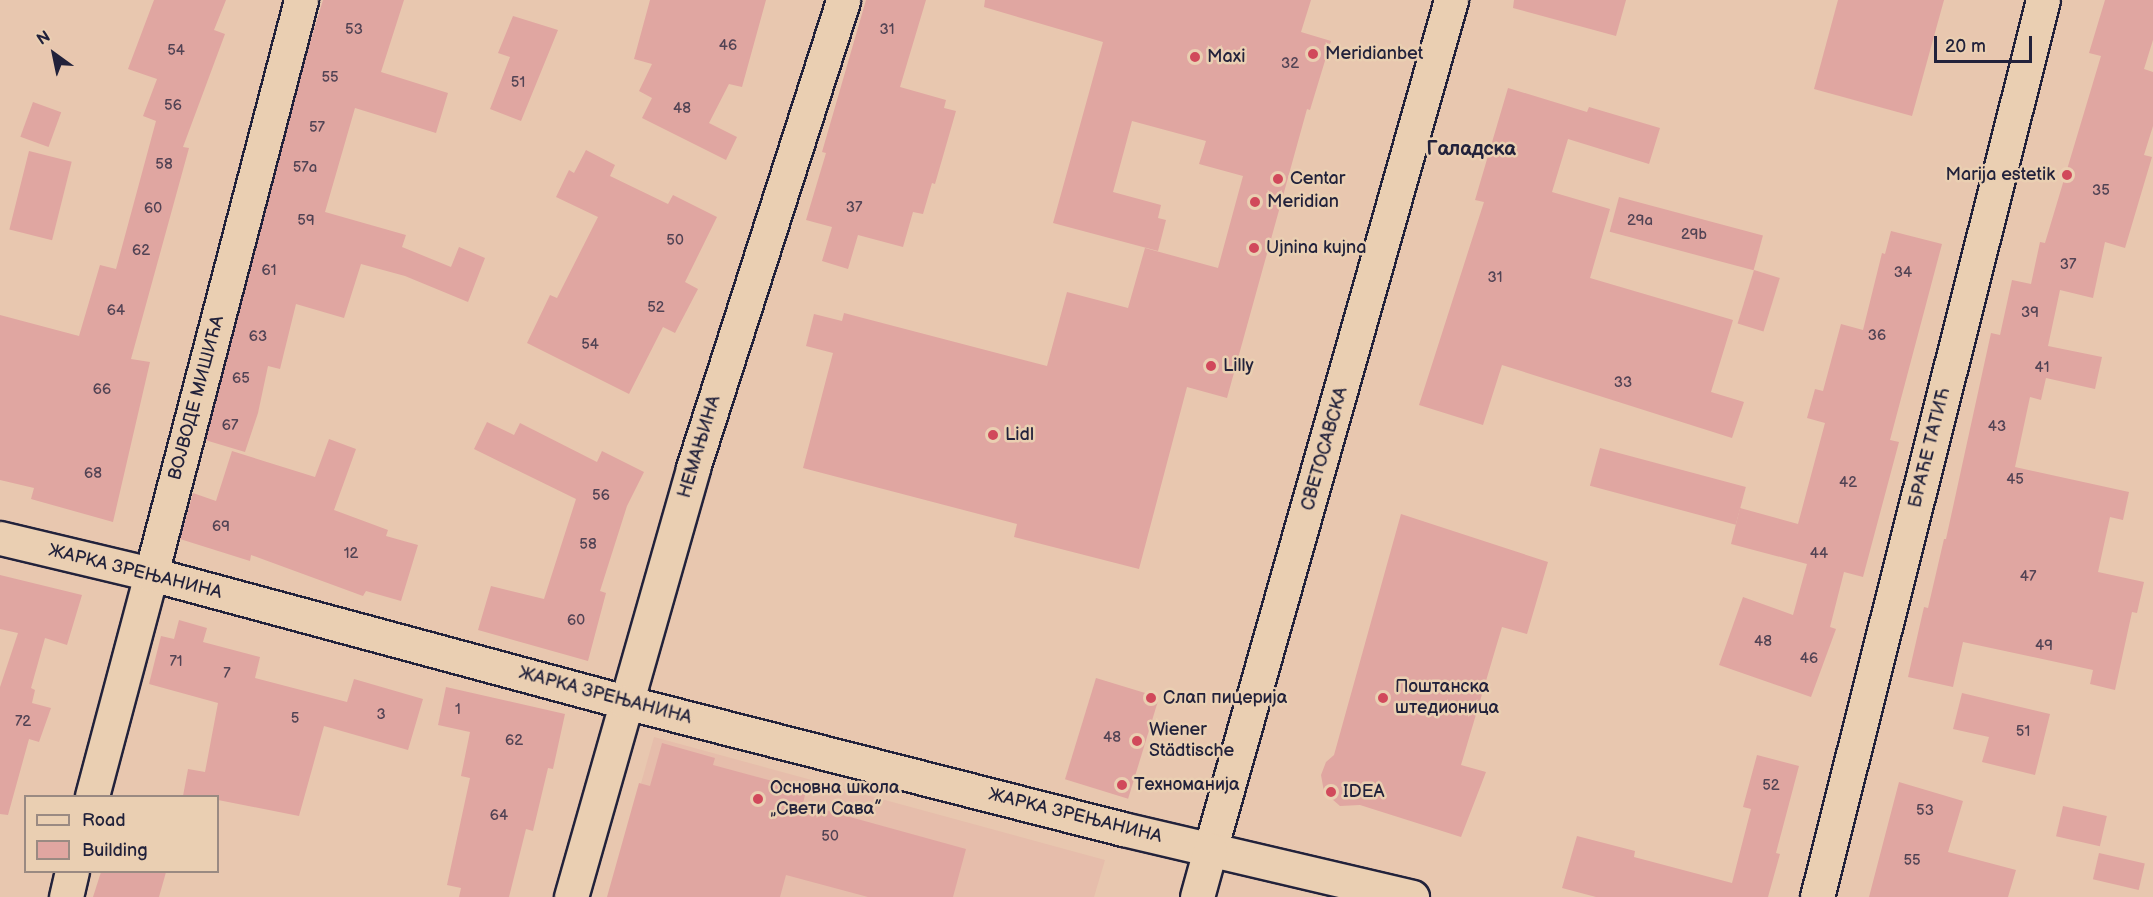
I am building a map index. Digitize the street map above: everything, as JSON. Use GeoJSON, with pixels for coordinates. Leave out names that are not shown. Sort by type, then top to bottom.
{"type":"FeatureCollection","features":[{"type":"Feature","properties":{"kind":"street","name":"ВОЈВОДЕ МИШИЋА"},"geometry":{"type":"LineString","coordinates":[[92,795],[301,0]]}},
{"type":"Feature","properties":{"kind":"street","name":"НЕМАЊИНА"},"geometry":{"type":"LineString","coordinates":[[571,897],[693,468],[843,0]]}},
{"type":"Feature","properties":{"kind":"street","name":"СВЕТОСАВСКА"},"geometry":{"type":"LineString","coordinates":[[1197,897],[1451,0]]}},
{"type":"Feature","properties":{"kind":"street","name":"БРАЋЕ ТАТИЋ"},"geometry":{"type":"LineString","coordinates":[[1817,897],[2043,0]]}},
{"type":"Feature","properties":{"kind":"street","name":"ЖАРКА ЗРЕЊАНИНА"},"geometry":{"type":"LineString","coordinates":[[0,538],[151,574],[625,702],[1210,850],[1412,897]]}},
{"type":"Feature","properties":{"kind":"street"},"geometry":{"type":"LineString","coordinates":[[66,897],[72,873]]}},
{"type":"Feature","properties":{"kind":"shaded area","name":"Основна школа „Свети Сава”"},"geometry":{"type":"Polygon","coordinates":[[[654,737],[1105,860],[1094,897],[609,897],[654,737]]]}},
{"type":"Feature","properties":{"kind":"building"},"geometry":{"type":"Polygon","coordinates":[[[154,0],[226,0],[214,30],[225,34],[183,147],[189,148],[131,359],[150,362],[113,522],[31,499],[34,488],[0,480],[0,315],[79,336],[100,265],[116,269],[156,121],[143,116],[157,79],[128,69],[154,0]]]}},
{"type":"Feature","properties":{"kind":"building"},"geometry":{"type":"Polygon","coordinates":[[[323,0],[404,0],[381,72],[448,93],[436,133],[355,108],[325,212],[406,235],[402,247],[451,267],[459,247],[485,258],[468,302],[405,276],[361,264],[344,318],[296,304],[280,369],[268,366],[258,413],[245,452],[205,440],[323,0]]]}},
{"type":"Feature","properties":{"kind":"building"},"geometry":{"type":"Polygon","coordinates":[[[650,0],[766,0],[742,87],[729,84],[709,123],[737,137],[726,160],[642,118],[652,98],[639,91],[652,64],[634,59],[650,0]]]}},
{"type":"Feature","properties":{"kind":"building"},"geometry":{"type":"Polygon","coordinates":[[[866,0],[926,0],[900,87],[946,100],[944,108],[956,111],[935,184],[932,183],[923,214],[913,212],[903,247],[858,235],[848,269],[822,261],[832,227],[806,220],[826,153],[822,152],[866,0]]]}},
{"type":"Feature","properties":{"kind":"building"},"geometry":{"type":"Polygon","coordinates":[[[985,0],[1311,0],[1301,32],[1331,41],[1310,110],[1307,109],[1227,398],[1187,387],[1139,569],[1014,537],[1017,524],[803,468],[833,353],[806,346],[814,314],[842,321],[844,313],[1047,366],[1067,292],[1128,308],[1145,248],[1218,268],[1243,176],[1199,164],[1206,141],[1132,121],[1113,192],[1161,205],[1158,218],[1166,220],[1158,251],[1053,223],[1103,42],[984,7],[985,0]]]}},
{"type":"Feature","properties":{"kind":"building"},"geometry":{"type":"Polygon","coordinates":[[[1514,0],[1626,0],[1616,36],[1513,8],[1514,0]]]}},
{"type":"Feature","properties":{"kind":"building"},"geometry":{"type":"Polygon","coordinates":[[[1838,0],[1944,0],[1912,116],[1814,89],[1838,0]]]}},
{"type":"Feature","properties":{"kind":"building"},"geometry":{"type":"Polygon","coordinates":[[[2105,0],[2153,0],[2153,40],[2144,69],[2153,72],[2153,126],[2144,155],[2152,157],[2125,248],[2105,242],[2093,298],[2060,290],[2048,346],[2102,357],[2095,389],[2046,378],[2041,400],[2030,397],[2015,467],[2129,492],[2123,520],[2110,517],[2098,572],[2144,582],[2137,613],[2132,612],[2115,690],[2090,684],[2093,670],[1963,642],[1953,687],[1908,677],[1924,607],[1928,608],[1944,539],[1946,539],[1991,333],[2000,335],[2012,280],[2031,284],[2040,242],[2045,243],[2101,56],[2089,53],[2105,0]]]}},
{"type":"Feature","properties":{"kind":"building"},"geometry":{"type":"Polygon","coordinates":[[[513,16],[558,30],[521,121],[490,109],[510,57],[498,53],[513,16]]]}},
{"type":"Feature","properties":{"kind":"building"},"geometry":{"type":"Polygon","coordinates":[[[1508,88],[1587,112],[1589,107],[1660,128],[1649,164],[1568,139],[1552,192],[1610,209],[1590,278],[1733,320],[1711,392],[1744,402],[1732,438],[1502,365],[1483,425],[1419,405],[1484,202],[1475,200],[1508,88]]]}},
{"type":"Feature","properties":{"kind":"building"},"geometry":{"type":"Polygon","coordinates":[[[33,102],[61,112],[49,147],[20,137],[33,102]]]}},
{"type":"Feature","properties":{"kind":"building"},"geometry":{"type":"Polygon","coordinates":[[[586,150],[615,165],[610,176],[668,204],[673,195],[717,217],[685,282],[698,289],[675,333],[663,327],[629,394],[527,343],[550,295],[557,298],[598,217],[556,197],[569,170],[574,173],[586,150]]]}},
{"type":"Feature","properties":{"kind":"building"},"geometry":{"type":"Polygon","coordinates":[[[29,151],[72,162],[52,240],[9,230],[29,151]]]}},
{"type":"Feature","properties":{"kind":"building"},"geometry":{"type":"Polygon","coordinates":[[[1619,197],[1763,236],[1754,270],[1610,232],[1619,197]]]}},
{"type":"Feature","properties":{"kind":"building"},"geometry":{"type":"Polygon","coordinates":[[[1891,231],[1942,244],[1890,440],[1899,442],[1863,577],[1844,572],[1830,627],[1836,629],[1811,697],[1719,665],[1743,597],[1793,615],[1807,564],[1731,544],[1740,508],[1798,524],[1825,423],[1807,418],[1815,389],[1823,391],[1841,324],[1863,330],[1882,253],[1885,254],[1891,231]]]}},
{"type":"Feature","properties":{"kind":"building"},"geometry":{"type":"Polygon","coordinates":[[[1754,270],[1780,278],[1763,331],[1738,324],[1754,270]]]}},
{"type":"Feature","properties":{"kind":"building"},"geometry":{"type":"Polygon","coordinates":[[[487,422],[514,435],[520,423],[597,462],[602,451],[644,472],[627,506],[600,591],[606,593],[588,661],[478,630],[491,586],[544,599],[576,499],[474,449],[487,422]]]}},
{"type":"Feature","properties":{"kind":"building"},"geometry":{"type":"Polygon","coordinates":[[[329,439],[356,449],[334,510],[388,530],[386,536],[418,545],[401,601],[366,591],[363,596],[251,555],[250,561],[180,539],[193,493],[216,501],[232,451],[315,477],[329,439]]]}},
{"type":"Feature","properties":{"kind":"building"},"geometry":{"type":"Polygon","coordinates":[[[1600,448],[1746,487],[1736,525],[1590,486],[1600,448]]]}},
{"type":"Feature","properties":{"kind":"building"},"geometry":{"type":"Polygon","coordinates":[[[1401,514],[1548,562],[1527,634],[1502,627],[1461,765],[1486,772],[1461,837],[1360,805],[1340,806],[1324,792],[1321,775],[1326,762],[1334,755],[1401,514]]]}},
{"type":"Feature","properties":{"kind":"building"},"geometry":{"type":"Polygon","coordinates":[[[0,575],[82,595],[67,645],[45,638],[31,688],[35,690],[32,703],[51,708],[39,742],[29,739],[8,815],[0,814],[0,687],[18,633],[0,629],[0,575]]]}},
{"type":"Feature","properties":{"kind":"building"},"geometry":{"type":"Polygon","coordinates":[[[179,620],[207,628],[203,642],[260,657],[255,678],[347,702],[354,679],[423,699],[408,750],[324,726],[299,816],[219,800],[219,795],[183,795],[188,769],[205,772],[218,703],[149,684],[161,636],[174,639],[179,620]]]}},
{"type":"Feature","properties":{"kind":"building"},"geometry":{"type":"Polygon","coordinates":[[[1096,678],[1159,697],[1128,799],[1065,779],[1096,678]]]}},
{"type":"Feature","properties":{"kind":"building"},"geometry":{"type":"Polygon","coordinates":[[[446,687],[565,714],[553,769],[548,768],[533,831],[526,829],[509,897],[459,897],[461,888],[447,885],[470,778],[461,776],[470,732],[438,725],[446,687]]]}},
{"type":"Feature","properties":{"kind":"building"},"geometry":{"type":"Polygon","coordinates":[[[1962,693],[2050,714],[2035,775],[1982,762],[1989,737],[1953,729],[1962,693]]]}},
{"type":"Feature","properties":{"kind":"building","name":"Основна школа „Свети Сава”"},"geometry":{"type":"Polygon","coordinates":[[[662,743],[715,758],[713,765],[806,790],[803,804],[966,849],[953,897],[868,897],[786,875],[780,897],[607,897],[639,783],[650,786],[662,743]]]}},
{"type":"Feature","properties":{"kind":"building"},"geometry":{"type":"Polygon","coordinates":[[[1757,755],[1799,766],[1776,853],[1780,854],[1768,897],[1596,897],[1562,888],[1577,836],[1635,851],[1634,857],[1732,883],[1751,809],[1743,807],[1757,755]]]}},
{"type":"Feature","properties":{"kind":"building"},"geometry":{"type":"Polygon","coordinates":[[[1899,782],[1963,801],[1948,852],[2016,870],[2008,897],[1869,897],[1899,782]]]}},
{"type":"Feature","properties":{"kind":"building"},"geometry":{"type":"Polygon","coordinates":[[[2063,806],[2107,816],[2100,846],[2056,836],[2063,806]]]}},
{"type":"Feature","properties":{"kind":"building"},"geometry":{"type":"Polygon","coordinates":[[[2099,853],[2145,864],[2139,890],[2093,879],[2099,853]]]}},
{"type":"Feature","properties":{"kind":"building"},"geometry":{"type":"Polygon","coordinates":[[[101,873],[166,873],[159,897],[93,897],[101,873]]]}},
{"type":"Feature","properties":{"kind":"place","name":"Meridianbet"},"geometry":{"type":"Point","coordinates":[1313,54]}},
{"type":"Feature","properties":{"kind":"place","name":"Maxi"},"geometry":{"type":"Point","coordinates":[1195,57]}},
{"type":"Feature","properties":{"kind":"place","name":"Marija estetik"},"geometry":{"type":"Point","coordinates":[2067,175]}},
{"type":"Feature","properties":{"kind":"place","name":"Centar"},"geometry":{"type":"Point","coordinates":[1278,179]}},
{"type":"Feature","properties":{"kind":"place","name":"Meridian"},"geometry":{"type":"Point","coordinates":[1255,202]}},
{"type":"Feature","properties":{"kind":"place","name":"Ujnina kujna"},"geometry":{"type":"Point","coordinates":[1254,248]}},
{"type":"Feature","properties":{"kind":"place","name":"Lilly"},"geometry":{"type":"Point","coordinates":[1211,366]}},
{"type":"Feature","properties":{"kind":"place","name":"Lidl"},"geometry":{"type":"Point","coordinates":[993,435]}},
{"type":"Feature","properties":{"kind":"place","name":"Слап пицерија"},"geometry":{"type":"Point","coordinates":[1151,698]}},
{"type":"Feature","properties":{"kind":"place","name":"Поштанска штедионица"},"geometry":{"type":"Point","coordinates":[1383,698]}},
{"type":"Feature","properties":{"kind":"place","name":"Wiener Städtische"},"geometry":{"type":"Point","coordinates":[1137,741]}},
{"type":"Feature","properties":{"kind":"place","name":"Техноманија"},"geometry":{"type":"Point","coordinates":[1122,785]}},
{"type":"Feature","properties":{"kind":"place","name":"IDEA"},"geometry":{"type":"Point","coordinates":[1331,792]}},
{"type":"Feature","properties":{"kind":"place","name":"Основна школа „Свети Сава”"},"geometry":{"type":"Point","coordinates":[758,799]}},
{"type":"Feature","properties":{"kind":"district","name":"Галадска"},"geometry":{"type":"Point","coordinates":[1471,149]}}]}
